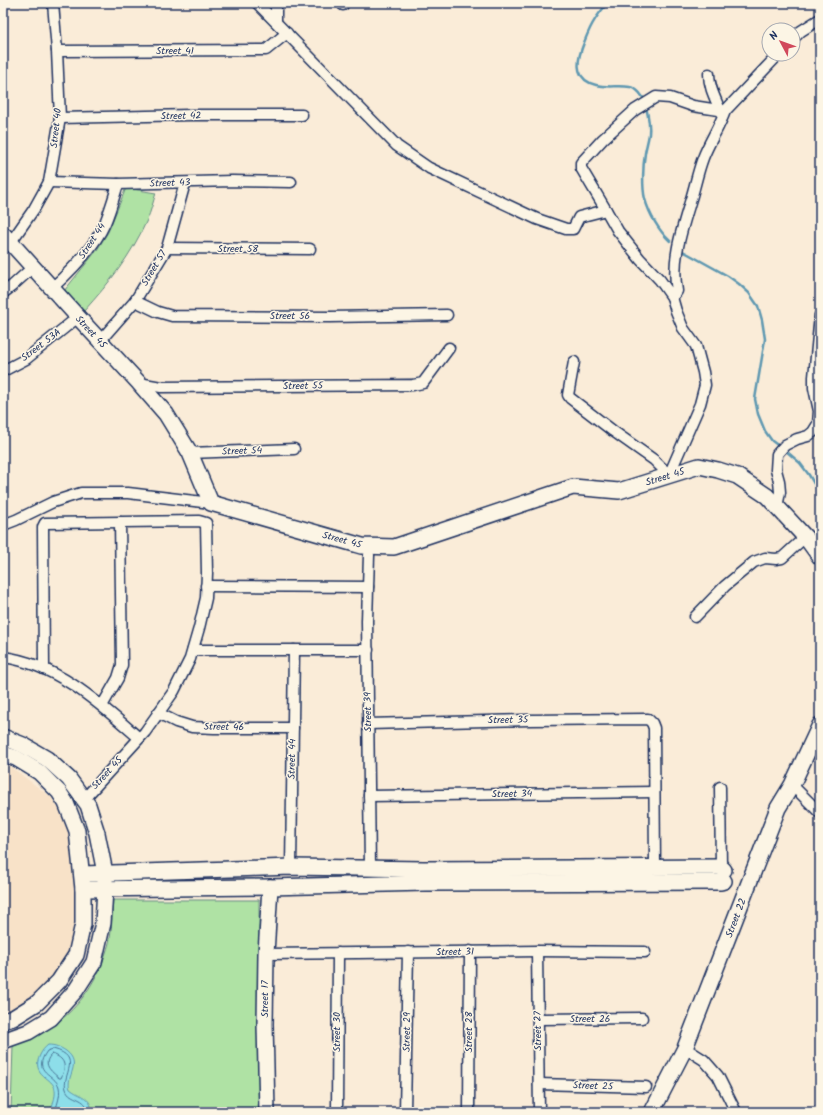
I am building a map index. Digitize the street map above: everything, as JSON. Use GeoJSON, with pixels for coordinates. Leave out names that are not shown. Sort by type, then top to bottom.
{"type":"FeatureCollection","features":[{"type":"Feature","properties":{"kind":"street","name":"Street 40"},"geometry":{"type":"LineString","coordinates":[[7,238],[34,210],[49,182],[60,118],[53,3]]}},
{"type":"Feature","properties":{"kind":"street"},"geometry":{"type":"LineString","coordinates":[[257,3],[397,146],[429,168],[537,219],[566,229],[573,229],[579,217],[606,210]]}},
{"type":"Feature","properties":{"kind":"street"},"geometry":{"type":"LineString","coordinates":[[276,3],[276,21]]}},
{"type":"Feature","properties":{"kind":"street"},"geometry":{"type":"LineString","coordinates":[[801,31],[820,19]]}},
{"type":"Feature","properties":{"kind":"street","name":"Street 41"},"geometry":{"type":"LineString","coordinates":[[57,51],[266,50],[287,33]]}},
{"type":"Feature","properties":{"kind":"street"},"geometry":{"type":"LineString","coordinates":[[722,111],[771,62]]}},
{"type":"Feature","properties":{"kind":"street"},"geometry":{"type":"LineString","coordinates":[[672,297],[677,291],[675,283],[675,270],[678,245],[703,158],[722,120],[722,111],[709,81],[709,74]]}},
{"type":"Feature","properties":{"kind":"street"},"geometry":{"type":"LineString","coordinates":[[574,362],[568,395],[570,398],[654,460],[669,475],[700,404],[705,385],[696,346],[683,328],[672,297],[660,280],[640,260],[618,231],[580,168],[581,163],[603,139],[635,110],[656,97],[670,98],[693,106],[722,111]]}},
{"type":"Feature","properties":{"kind":"street","name":"Street 42"},"geometry":{"type":"LineString","coordinates":[[60,118],[302,114]]}},
{"type":"Feature","properties":{"kind":"street","name":"Street 43"},"geometry":{"type":"LineString","coordinates":[[49,182],[118,184],[232,181],[291,182]]}},
{"type":"Feature","properties":{"kind":"street","name":"Street 57"},"geometry":{"type":"LineString","coordinates":[[100,341],[135,301],[166,248],[185,183]]}},
{"type":"Feature","properties":{"kind":"street","name":"Street 44"},"geometry":{"type":"LineString","coordinates":[[52,288],[71,270],[90,248],[105,224],[118,184]]}},
{"type":"Feature","properties":{"kind":"street","name":"Street 45"},"geometry":{"type":"LineString","coordinates":[[7,238],[166,414],[190,453],[211,503],[362,546],[394,547],[573,487],[619,491],[699,466],[737,476],[767,496],[805,537],[820,557]]}},
{"type":"Feature","properties":{"kind":"street","name":"Street 58"},"geometry":{"type":"LineString","coordinates":[[166,248],[310,249]]}},
{"type":"Feature","properties":{"kind":"street"},"geometry":{"type":"LineString","coordinates":[[3,293],[33,267]]}},
{"type":"Feature","properties":{"kind":"street","name":"Street 56"},"geometry":{"type":"LineString","coordinates":[[135,301],[158,312],[172,316],[330,317],[447,315]]}},
{"type":"Feature","properties":{"kind":"street"},"geometry":{"type":"LineString","coordinates":[[776,507],[780,492],[776,470],[777,454],[785,444],[797,438],[808,436],[814,432],[818,424],[819,411],[814,388],[814,377],[820,315]]}},
{"type":"Feature","properties":{"kind":"street","name":"Street 53A"},"geometry":{"type":"LineString","coordinates":[[3,371],[26,358],[78,317]]}},
{"type":"Feature","properties":{"kind":"street","name":"Street 55"},"geometry":{"type":"LineString","coordinates":[[139,383],[161,387],[412,385],[423,383],[449,348]]}},
{"type":"Feature","properties":{"kind":"street","name":"Street 54"},"geometry":{"type":"LineString","coordinates":[[190,453],[294,449]]}},
{"type":"Feature","properties":{"kind":"street"},"geometry":{"type":"LineString","coordinates":[[3,526],[53,502],[81,493],[128,493],[211,503]]}},
{"type":"Feature","properties":{"kind":"street","name":"Street 45"},"geometry":{"type":"LineString","coordinates":[[44,669],[43,527],[45,524],[199,521],[206,523],[207,573],[204,606],[190,659],[174,691],[145,732],[84,799]]}},
{"type":"Feature","properties":{"kind":"street"},"geometry":{"type":"LineString","coordinates":[[102,706],[118,678],[122,665],[120,522]]}},
{"type":"Feature","properties":{"kind":"street"},"geometry":{"type":"LineString","coordinates":[[694,617],[726,586],[754,562],[765,558],[782,558],[805,537]]}},
{"type":"Feature","properties":{"kind":"street","name":"Street 39"},"geometry":{"type":"LineString","coordinates":[[369,555],[368,724],[370,868]]}},
{"type":"Feature","properties":{"kind":"street"},"geometry":{"type":"LineString","coordinates":[[206,586],[368,587]]}},
{"type":"Feature","properties":{"kind":"street"},"geometry":{"type":"LineString","coordinates":[[193,650],[368,650]]}},
{"type":"Feature","properties":{"kind":"street","name":"Street 44"},"geometry":{"type":"LineString","coordinates":[[291,867],[294,650]]}},
{"type":"Feature","properties":{"kind":"street"},"geometry":{"type":"LineString","coordinates":[[3,657],[12,658],[54,673],[80,689],[139,738]]}},
{"type":"Feature","properties":{"kind":"street","name":"Street 46"},"geometry":{"type":"LineString","coordinates":[[158,713],[176,722],[192,727],[292,728]]}},
{"type":"Feature","properties":{"kind":"street","name":"Street 35"},"geometry":{"type":"LineString","coordinates":[[368,724],[648,719],[654,728],[654,792]]}},
{"type":"Feature","properties":{"kind":"street","name":"Street 22"},"geometry":{"type":"LineString","coordinates":[[652,1112],[685,1048],[778,808],[792,785],[820,725]]}},
{"type":"Feature","properties":{"kind":"street"},"geometry":{"type":"LineString","coordinates":[[3,737],[36,752],[47,759],[70,779],[88,805],[97,833],[105,873],[103,923],[94,962],[76,990],[51,1018],[28,1032],[3,1041]]}},
{"type":"Feature","properties":{"kind":"street"},"geometry":{"type":"LineString","coordinates":[[28,765],[36,752]]}},
{"type":"Feature","properties":{"kind":"street"},"geometry":{"type":"LineString","coordinates":[[3,754],[16,758],[39,772],[59,792],[66,803],[77,831],[83,889],[83,924],[76,955],[59,982],[37,1003],[13,1018],[3,1020]]}},
{"type":"Feature","properties":{"kind":"street"},"geometry":{"type":"LineString","coordinates":[[792,785],[820,813]]}},
{"type":"Feature","properties":{"kind":"street"},"geometry":{"type":"LineString","coordinates":[[82,874],[291,867],[370,868],[424,876],[721,882],[723,873],[720,787]]}},
{"type":"Feature","properties":{"kind":"street"},"geometry":{"type":"LineString","coordinates":[[654,792],[655,868]]}},
{"type":"Feature","properties":{"kind":"street","name":"Street 34"},"geometry":{"type":"LineString","coordinates":[[369,796],[654,792]]}},
{"type":"Feature","properties":{"kind":"street"},"geometry":{"type":"LineString","coordinates":[[83,889],[270,887],[424,876],[655,868],[723,873]]}},
{"type":"Feature","properties":{"kind":"street","name":"Street 17"},"geometry":{"type":"LineString","coordinates":[[267,1112],[265,1024],[266,954],[270,887]]}},
{"type":"Feature","properties":{"kind":"street","name":"Street 31"},"geometry":{"type":"LineString","coordinates":[[266,954],[470,951],[645,952]]}},
{"type":"Feature","properties":{"kind":"street","name":"Street 28"},"geometry":{"type":"LineString","coordinates":[[469,1112],[470,951]]}},
{"type":"Feature","properties":{"kind":"street","name":"Street 27"},"geometry":{"type":"LineString","coordinates":[[537,951],[539,1112]]}},
{"type":"Feature","properties":{"kind":"street","name":"Street 29"},"geometry":{"type":"LineString","coordinates":[[405,1112],[408,952]]}},
{"type":"Feature","properties":{"kind":"street","name":"Street 30"},"geometry":{"type":"LineString","coordinates":[[337,1112],[338,953]]}},
{"type":"Feature","properties":{"kind":"street"},"geometry":{"type":"LineString","coordinates":[[48,992],[63,1004]]}},
{"type":"Feature","properties":{"kind":"street","name":"Street 26"},"geometry":{"type":"LineString","coordinates":[[538,1019],[642,1018]]}},
{"type":"Feature","properties":{"kind":"street"},"geometry":{"type":"LineString","coordinates":[[685,1048],[704,1060],[718,1076],[736,1112]]}},
{"type":"Feature","properties":{"kind":"street","name":"Street 25"},"geometry":{"type":"LineString","coordinates":[[539,1084],[646,1087]]}},
{"type":"Feature","properties":{"kind":"shaded area"},"geometry":{"type":"Polygon","coordinates":[[[3,763],[7,764],[51,797],[74,830],[77,920],[72,955],[53,981],[30,1003],[3,1015],[3,763]]]}},
{"type":"Feature","properties":{"kind":"green space"},"geometry":{"type":"Polygon","coordinates":[[[126,188],[156,193],[150,213],[141,233],[127,257],[103,290],[84,311],[64,291],[97,250],[108,232],[126,188]]]}},
{"type":"Feature","properties":{"kind":"green space"},"geometry":{"type":"Polygon","coordinates":[[[113,900],[259,900],[260,1112],[11,1112],[13,1045],[54,1025],[68,1014],[84,996],[96,976],[106,954],[110,938],[113,900]]]}},
{"type":"Feature","properties":{"kind":"water"},"geometry":{"type":"Polygon","coordinates":[[[48,1045],[60,1047],[71,1056],[73,1065],[69,1084],[70,1089],[90,1103],[92,1112],[51,1112],[55,1096],[54,1086],[43,1076],[38,1068],[40,1055],[44,1048],[48,1045]]]}},
{"type":"Feature","properties":{"kind":"waterway"},"geometry":{"type":"LineString","coordinates":[[608,3],[595,19],[587,35],[580,54],[579,71],[589,83],[604,86],[626,86],[633,88],[643,97],[645,102]]}},
{"type":"Feature","properties":{"kind":"waterway"},"geometry":{"type":"LineString","coordinates":[[646,107],[649,120],[649,137],[644,164],[644,194],[647,205],[655,222],[670,241]]}},
{"type":"Feature","properties":{"kind":"waterway"},"geometry":{"type":"LineString","coordinates":[[681,250],[728,276],[749,293],[758,306],[765,339],[755,399],[758,414],[765,431],[772,441],[780,447]]}},
{"type":"Feature","properties":{"kind":"waterway"},"geometry":{"type":"LineString","coordinates":[[785,450],[800,463],[820,494]]}}]}
